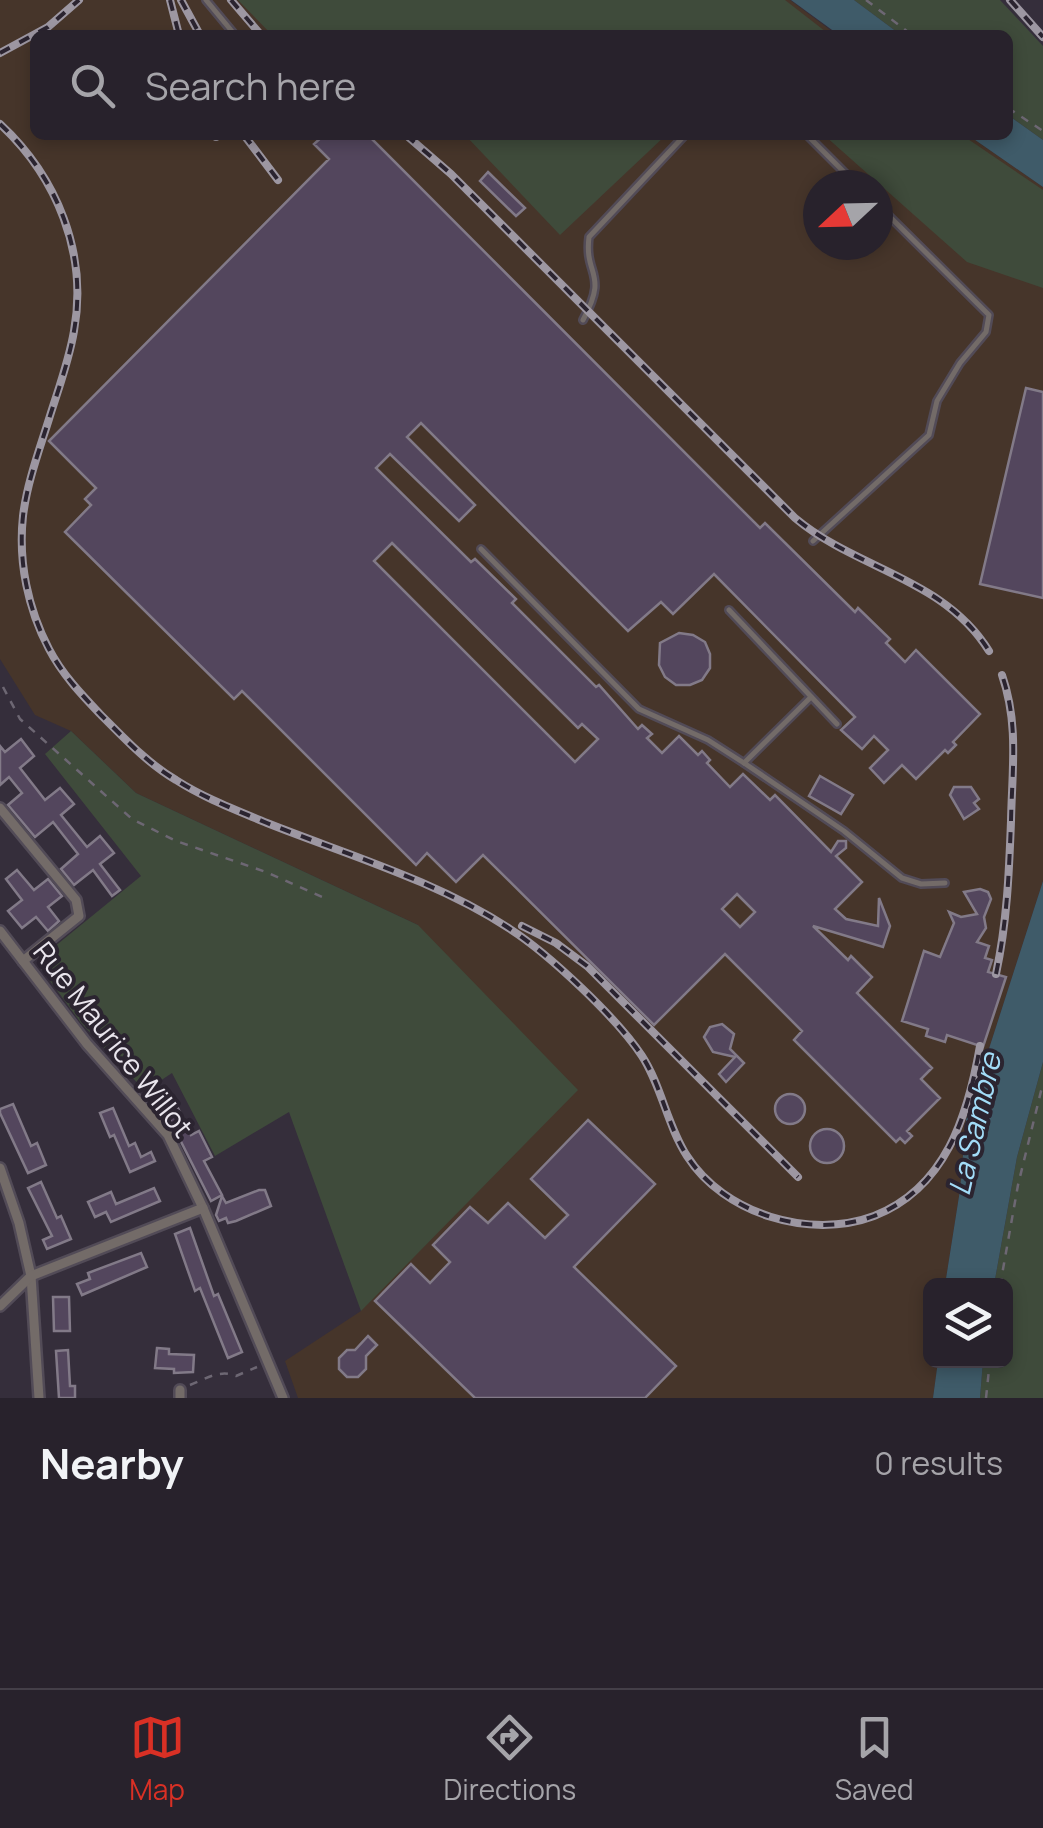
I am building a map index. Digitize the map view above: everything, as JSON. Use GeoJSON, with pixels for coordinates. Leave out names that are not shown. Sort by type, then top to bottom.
{"type":"FeatureCollection","features":[{"type":"Feature","properties":{"kind":"street"},"geometry":{"type":"LineString","coordinates":[[0,808],[76,900],[79,916],[24,961]]}},
{"type":"Feature","properties":{"kind":"street","name":"Rue Maurice Willot"},"geometry":{"type":"LineString","coordinates":[[0,932],[87,1044],[168,1135],[203,1208],[282,1398]]}},
{"type":"Feature","properties":{"kind":"street"},"geometry":{"type":"LineString","coordinates":[[0,1168],[32,1276],[39,1398]]}},
{"type":"Feature","properties":{"kind":"street"},"geometry":{"type":"LineString","coordinates":[[0,1306],[32,1276],[203,1208]]}},
{"type":"Feature","properties":{"kind":"lane"},"geometry":{"type":"LineString","coordinates":[[206,0],[231,30]]}},
{"type":"Feature","properties":{"kind":"lane"},"geometry":{"type":"LineString","coordinates":[[582,320],[597,284],[589,238],[680,140]]}},
{"type":"Feature","properties":{"kind":"lane"},"geometry":{"type":"LineString","coordinates":[[811,140],[842,170]]}},
{"type":"Feature","properties":{"kind":"lane"},"geometry":{"type":"LineString","coordinates":[[813,542],[929,435],[937,400],[960,362],[986,332],[989,315],[893,221]]}},
{"type":"Feature","properties":{"kind":"lane"},"geometry":{"type":"LineString","coordinates":[[481,549],[639,709],[708,740],[744,763],[844,832],[902,878],[922,884],[946,882]]}},
{"type":"Feature","properties":{"kind":"lane"},"geometry":{"type":"LineString","coordinates":[[729,610],[837,724]]}},
{"type":"Feature","properties":{"kind":"lane"},"geometry":{"type":"LineString","coordinates":[[744,763],[811,698]]}},
{"type":"Feature","properties":{"kind":"path"},"geometry":{"type":"LineString","coordinates":[[866,0],[905,30]]}},
{"type":"Feature","properties":{"kind":"path"},"geometry":{"type":"LineString","coordinates":[[1013,111],[1043,131]]}},
{"type":"Feature","properties":{"kind":"path"},"geometry":{"type":"LineString","coordinates":[[3,688],[20,718],[132,820],[322,897]]}},
{"type":"Feature","properties":{"kind":"path"},"geometry":{"type":"LineString","coordinates":[[1001,1278],[1018,1185],[1043,1083]]}},
{"type":"Feature","properties":{"kind":"path"},"geometry":{"type":"LineString","coordinates":[[180,1394],[218,1374],[228,1372],[236,1376],[268,1362]]}},
{"type":"Feature","properties":{"kind":"path"},"geometry":{"type":"LineString","coordinates":[[986,1398],[989,1368]]}},
{"type":"Feature","properties":{"kind":"shaded area"},"geometry":{"type":"Polygon","coordinates":[[[0,0],[790,0],[830,30],[30,30],[30,140],[975,140],[1043,187],[1043,881],[966,1120],[946,1278],[923,1278],[923,1368],[937,1368],[933,1398],[298,1398],[285,1361],[361,1311],[418,925],[136,793],[71,731],[35,715],[0,659],[0,0]]]}},
{"type":"Feature","properties":{"kind":"green space"},"geometry":{"type":"Polygon","coordinates":[[[238,0],[785,0],[824,30],[267,30],[238,0]]]}},
{"type":"Feature","properties":{"kind":"green space"},"geometry":{"type":"Polygon","coordinates":[[[854,0],[1000,0],[1043,46],[1043,140],[1013,119],[1013,30],[894,30],[854,0]]]}},
{"type":"Feature","properties":{"kind":"green space"},"geometry":{"type":"Polygon","coordinates":[[[470,140],[661,140],[560,235],[470,140]]]}},
{"type":"Feature","properties":{"kind":"green space"},"geometry":{"type":"Polygon","coordinates":[[[830,140],[969,140],[1043,190],[1043,288],[967,262],[893,196],[893,170],[863,170],[830,140]]]}},
{"type":"Feature","properties":{"kind":"green space"},"geometry":{"type":"Polygon","coordinates":[[[71,731],[136,793],[418,925],[578,1090],[361,1311],[289,1112],[215,1156],[172,1073],[145,1091],[81,1023],[39,966],[43,956],[141,876],[45,754],[71,731]]]}},
{"type":"Feature","properties":{"kind":"green space"},"geometry":{"type":"Polygon","coordinates":[[[1043,1062],[1043,1398],[980,1398],[982,1368],[1013,1368],[1013,1278],[995,1278],[1017,1157],[1043,1062]]]}},
{"type":"Feature","properties":{"kind":"water"},"geometry":{"type":"Polygon","coordinates":[[[791,0],[854,0],[894,30],[832,30],[791,0]]]}},
{"type":"Feature","properties":{"kind":"water"},"geometry":{"type":"Polygon","coordinates":[[[1013,119],[1043,140],[1043,187],[975,140],[1013,140],[1013,119]]]}},
{"type":"Feature","properties":{"kind":"water","name":"La Sambre"},"geometry":{"type":"Polygon","coordinates":[[[1043,881],[1043,1062],[1017,1157],[995,1278],[946,1278],[966,1120],[1043,881]]]}},
{"type":"Feature","properties":{"kind":"water"},"geometry":{"type":"Polygon","coordinates":[[[937,1368],[982,1368],[980,1398],[933,1398],[937,1368]]]}},
{"type":"Feature","properties":{"kind":"building"},"geometry":{"type":"Polygon","coordinates":[[[318,140],[373,140],[760,528],[765,523],[855,612],[858,608],[890,639],[886,643],[905,662],[916,650],[980,714],[953,742],[956,745],[948,753],[945,750],[916,779],[902,765],[884,783],[870,768],[888,750],[874,736],[862,749],[841,730],[855,717],[714,574],[673,614],[661,602],[628,631],[421,423],[407,437],[475,505],[459,521],[390,454],[376,468],[471,562],[475,559],[516,599],[512,603],[596,687],[599,685],[638,729],[642,725],[652,734],[647,738],[662,753],[679,736],[698,755],[702,751],[710,760],[707,763],[730,787],[743,774],[770,800],[775,795],[831,852],[838,841],[846,841],[846,848],[836,856],[862,882],[835,909],[846,919],[878,926],[879,898],[890,926],[883,947],[813,926],[872,977],[857,993],[932,1068],[921,1079],[940,1098],[907,1131],[912,1136],[905,1143],[900,1138],[896,1142],[794,1040],[802,1031],[725,954],[654,1025],[483,855],[456,882],[427,853],[416,865],[242,691],[234,699],[65,532],[91,505],[85,499],[96,488],[49,441],[329,159],[314,144],[318,140]],[[392,543],[374,561],[575,762],[598,739],[582,724],[578,728],[392,543]],[[737,894],[722,909],[740,927],[755,912],[737,894]]]}},
{"type":"Feature","properties":{"kind":"building"},"geometry":{"type":"Polygon","coordinates":[[[488,172],[525,208],[516,216],[480,181],[488,172]]]}},
{"type":"Feature","properties":{"kind":"building"},"geometry":{"type":"Polygon","coordinates":[[[1026,388],[1043,392],[1043,598],[980,584],[1026,388]]]}},
{"type":"Feature","properties":{"kind":"building"},"geometry":{"type":"Polygon","coordinates":[[[679,633],[705,642],[710,654],[710,668],[702,680],[690,685],[676,685],[665,677],[659,665],[660,643],[679,633]]]}},
{"type":"Feature","properties":{"kind":"building"},"geometry":{"type":"Polygon","coordinates":[[[21,739],[34,756],[20,768],[45,800],[60,788],[74,804],[61,815],[87,847],[100,836],[114,853],[100,864],[120,890],[112,896],[93,870],[74,885],[61,869],[78,854],[53,822],[35,837],[8,805],[22,793],[9,777],[0,785],[0,746],[5,752],[21,739]]]}},
{"type":"Feature","properties":{"kind":"building"},"geometry":{"type":"Polygon","coordinates":[[[820,776],[853,795],[841,814],[809,796],[820,776]]]}},
{"type":"Feature","properties":{"kind":"building"},"geometry":{"type":"Polygon","coordinates":[[[954,787],[971,787],[979,799],[974,803],[979,809],[964,819],[950,795],[954,787]]]}},
{"type":"Feature","properties":{"kind":"building"},"geometry":{"type":"Polygon","coordinates":[[[17,870],[34,890],[48,879],[62,896],[48,907],[59,921],[48,931],[36,917],[22,928],[8,911],[22,900],[6,879],[17,870]]]}},
{"type":"Feature","properties":{"kind":"building"},"geometry":{"type":"Polygon","coordinates":[[[964,892],[988,892],[991,899],[984,917],[986,928],[977,942],[989,946],[985,958],[992,960],[988,972],[1006,977],[983,1047],[947,1035],[945,1042],[926,1036],[928,1029],[902,1021],[924,951],[940,957],[954,923],[949,912],[961,917],[977,914],[964,892]]]}},
{"type":"Feature","properties":{"kind":"building"},"geometry":{"type":"Polygon","coordinates":[[[722,1024],[734,1034],[730,1049],[744,1063],[726,1082],[719,1074],[735,1057],[713,1052],[704,1037],[710,1027],[722,1024]]]}},
{"type":"Feature","properties":{"kind":"building"},"geometry":{"type":"Polygon","coordinates":[[[790,1094],[804,1103],[805,1109],[796,1123],[790,1124],[776,1115],[775,1109],[784,1095],[790,1094]]]}},
{"type":"Feature","properties":{"kind":"building"},"geometry":{"type":"Polygon","coordinates":[[[13,1104],[31,1146],[37,1143],[46,1165],[28,1173],[0,1113],[0,1109],[13,1104]]]}},
{"type":"Feature","properties":{"kind":"building"},"geometry":{"type":"Polygon","coordinates":[[[176,1104],[191,1135],[199,1131],[212,1157],[204,1161],[222,1195],[211,1201],[165,1110],[176,1104]]]}},
{"type":"Feature","properties":{"kind":"building"},"geometry":{"type":"Polygon","coordinates":[[[113,1108],[129,1146],[135,1143],[141,1157],[151,1152],[155,1161],[130,1172],[100,1113],[113,1108]]]}},
{"type":"Feature","properties":{"kind":"building"},"geometry":{"type":"Polygon","coordinates":[[[588,1120],[655,1184],[574,1267],[676,1366],[645,1398],[475,1398],[375,1301],[411,1264],[430,1283],[450,1262],[433,1245],[470,1207],[488,1223],[508,1203],[545,1238],[568,1215],[531,1179],[588,1120]]]}},
{"type":"Feature","properties":{"kind":"building"},"geometry":{"type":"Polygon","coordinates":[[[827,1129],[839,1134],[844,1146],[839,1158],[827,1163],[815,1158],[810,1146],[815,1134],[827,1129]]]}},
{"type":"Feature","properties":{"kind":"building"},"geometry":{"type":"Polygon","coordinates":[[[41,1182],[71,1239],[47,1249],[43,1240],[52,1236],[28,1188],[41,1182]]]}},
{"type":"Feature","properties":{"kind":"building"},"geometry":{"type":"Polygon","coordinates":[[[154,1188],[160,1201],[111,1222],[106,1212],[95,1217],[88,1202],[111,1192],[116,1204],[154,1188]]]}},
{"type":"Feature","properties":{"kind":"building"},"geometry":{"type":"Polygon","coordinates":[[[265,1190],[271,1206],[236,1221],[219,1221],[216,1215],[222,1196],[226,1203],[265,1190]]]}},
{"type":"Feature","properties":{"kind":"building"},"geometry":{"type":"Polygon","coordinates":[[[190,1228],[214,1296],[218,1294],[242,1352],[228,1358],[200,1288],[195,1291],[175,1234],[190,1228]]]}},
{"type":"Feature","properties":{"kind":"building"},"geometry":{"type":"Polygon","coordinates":[[[141,1253],[147,1267],[82,1295],[77,1284],[90,1279],[88,1273],[141,1253]]]}},
{"type":"Feature","properties":{"kind":"building"},"geometry":{"type":"Polygon","coordinates":[[[53,1297],[69,1297],[70,1331],[54,1331],[53,1297]]]}},
{"type":"Feature","properties":{"kind":"building"},"geometry":{"type":"Polygon","coordinates":[[[368,1336],[377,1345],[366,1356],[366,1369],[358,1377],[347,1377],[339,1369],[339,1358],[347,1350],[355,1350],[368,1336]]]}},
{"type":"Feature","properties":{"kind":"building"},"geometry":{"type":"Polygon","coordinates":[[[157,1348],[169,1349],[169,1354],[194,1355],[193,1372],[155,1368],[157,1348]]]}},
{"type":"Feature","properties":{"kind":"building"},"geometry":{"type":"Polygon","coordinates":[[[68,1350],[70,1386],[75,1386],[75,1398],[59,1398],[56,1351],[68,1350]]]}},
{"type":"Feature","properties":{"kind":"railway"},"geometry":{"type":"LineString","coordinates":[[42,30],[79,0]]}},
{"type":"Feature","properties":{"kind":"railway"},"geometry":{"type":"LineString","coordinates":[[170,0],[178,30]]}},
{"type":"Feature","properties":{"kind":"railway"},"geometry":{"type":"LineString","coordinates":[[181,0],[197,30]]}},
{"type":"Feature","properties":{"kind":"railway"},"geometry":{"type":"LineString","coordinates":[[231,0],[257,30]]}},
{"type":"Feature","properties":{"kind":"railway"},"geometry":{"type":"LineString","coordinates":[[1010,0],[1043,37]]}},
{"type":"Feature","properties":{"kind":"railway"},"geometry":{"type":"LineString","coordinates":[[0,53],[30,37]]}},
{"type":"Feature","properties":{"kind":"railway"},"geometry":{"type":"LineString","coordinates":[[0,124],[38,168],[52,192],[64,218],[76,273],[72,342],[25,504],[22,551],[26,585],[42,634],[60,667],[136,750],[165,773],[209,798],[422,883],[482,912],[526,940],[581,988],[631,1041],[649,1068],[680,1144],[703,1176],[723,1193],[770,1217],[796,1223],[849,1223],[874,1216],[919,1187],[936,1168],[960,1123],[980,1046]]}},
{"type":"Feature","properties":{"kind":"railway"},"geometry":{"type":"LineString","coordinates":[[248,140],[278,180]]}},
{"type":"Feature","properties":{"kind":"railway"},"geometry":{"type":"LineString","coordinates":[[412,140],[451,174],[795,518],[819,536],[948,607],[970,626],[989,651]]}},
{"type":"Feature","properties":{"kind":"railway"},"geometry":{"type":"LineString","coordinates":[[996,974],[1007,898],[1013,765],[1011,711],[1002,675]]}},
{"type":"Feature","properties":{"kind":"railway"},"geometry":{"type":"LineString","coordinates":[[522,926],[556,943],[587,966],[798,1177]]}}]}
